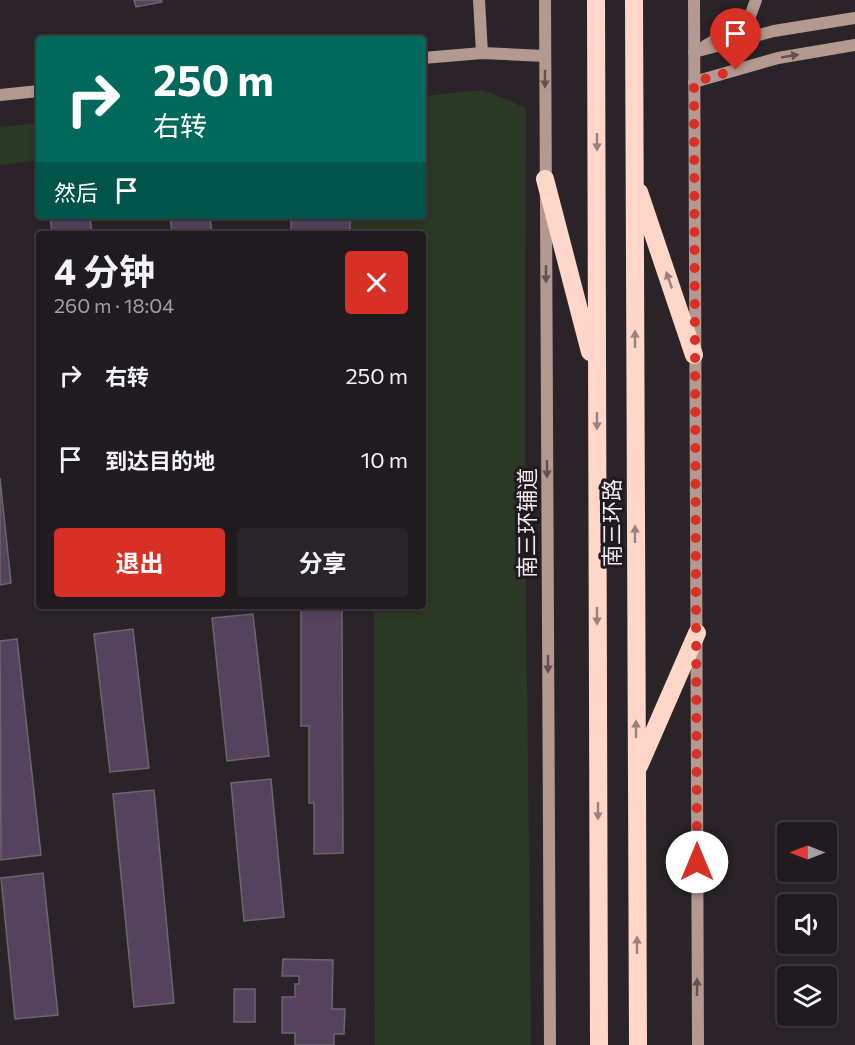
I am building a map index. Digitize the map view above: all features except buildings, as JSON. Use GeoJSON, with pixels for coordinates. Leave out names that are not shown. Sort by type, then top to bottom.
{"type":"FeatureCollection","features":[{"type":"Feature","properties":{"kind":"highway","name":"南三环路"},"geometry":{"type":"LineString","coordinates":[[596,0],[598,1045]]}},
{"type":"Feature","properties":{"kind":"highway","name":"南三环路"},"geometry":{"type":"LineString","coordinates":[[634,0],[638,1045]]}},
{"type":"Feature","properties":{"kind":"highway"},"geometry":{"type":"LineString","coordinates":[[634,176],[694,355]]}},
{"type":"Feature","properties":{"kind":"highway"},"geometry":{"type":"LineString","coordinates":[[545,179],[597,379]]}},
{"type":"Feature","properties":{"kind":"highway"},"geometry":{"type":"LineString","coordinates":[[636,773],[697,633]]}},
{"type":"Feature","properties":{"kind":"main road"},"geometry":{"type":"LineString","coordinates":[[479,0],[482,53]]}},
{"type":"Feature","properties":{"kind":"main road","name":"南三环辅道"},"geometry":{"type":"LineString","coordinates":[[545,0],[550,1045]]}},
{"type":"Feature","properties":{"kind":"main road"},"geometry":{"type":"LineString","coordinates":[[694,0],[698,1045]]}},
{"type":"Feature","properties":{"kind":"main road"},"geometry":{"type":"LineString","coordinates":[[694,52],[748,19],[756,0]]}},
{"type":"Feature","properties":{"kind":"main road"},"geometry":{"type":"LineString","coordinates":[[694,52],[774,31],[855,18]]}},
{"type":"Feature","properties":{"kind":"main road"},"geometry":{"type":"LineString","coordinates":[[694,82],[778,58],[855,45]]}},
{"type":"Feature","properties":{"kind":"main road"},"geometry":{"type":"LineString","coordinates":[[426,58],[482,53],[545,56]]}},
{"type":"Feature","properties":{"kind":"main road"},"geometry":{"type":"LineString","coordinates":[[0,95],[36,92]]}},
{"type":"Feature","properties":{"kind":"green space"},"geometry":{"type":"Polygon","coordinates":[[[483,90],[526,108],[525,493],[531,1045],[375,1045],[374,609],[426,609],[426,231],[351,231],[351,219],[426,219],[426,96],[483,90]]]}},
{"type":"Feature","properties":{"kind":"green space"},"geometry":{"type":"Polygon","coordinates":[[[36,123],[36,160],[0,165],[0,127],[36,123]]]}},
{"type":"Feature","properties":{"kind":"route"},"geometry":{"type":"LineString","coordinates":[[697,862],[694,82],[736,70]]}}]}
